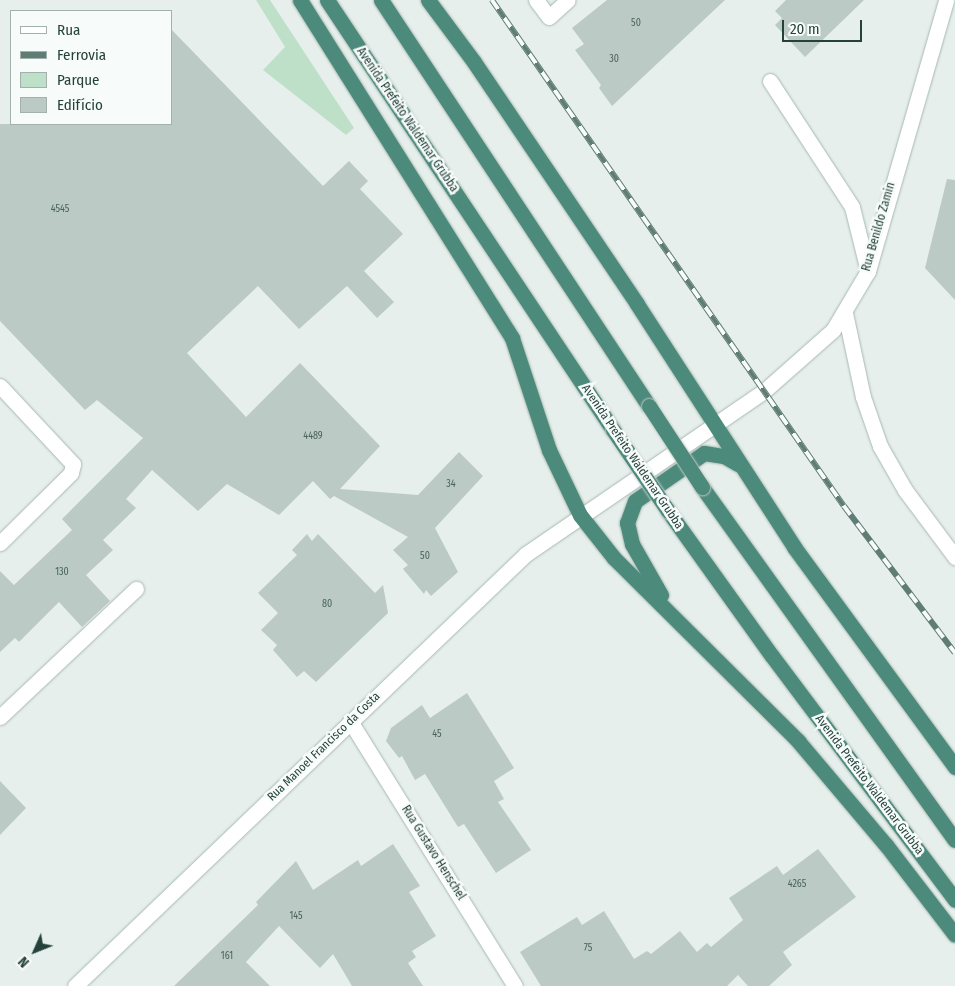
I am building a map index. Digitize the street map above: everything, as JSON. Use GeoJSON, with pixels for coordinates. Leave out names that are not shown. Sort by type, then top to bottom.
{"type":"FeatureCollection","features":[{"type":"Feature","properties":{"kind":"highway"},"geometry":{"type":"LineString","coordinates":[[300,0],[512,338],[549,450],[580,516],[614,558],[798,741],[886,846],[955,935]]}},
{"type":"Feature","properties":{"kind":"highway","name":"Avenida Prefeito Waldemar Grubba"},"geometry":{"type":"LineString","coordinates":[[327,0],[668,511],[955,900]]}},
{"type":"Feature","properties":{"kind":"highway"},"geometry":{"type":"LineString","coordinates":[[381,0],[702,487],[955,840]]}},
{"type":"Feature","properties":{"kind":"highway"},"geometry":{"type":"LineString","coordinates":[[428,0],[491,86],[794,547],[955,767]]}},
{"type":"Feature","properties":{"kind":"highway"},"geometry":{"type":"LineString","coordinates":[[682,624],[650,579],[632,544],[627,523],[635,501],[704,453],[724,456],[740,465]]}},
{"type":"Feature","properties":{"kind":"main road"},"geometry":{"type":"LineString","coordinates":[[536,0],[549,18],[568,0]]}},
{"type":"Feature","properties":{"kind":"main road","name":"Rua Benildo Zamin"},"geometry":{"type":"LineString","coordinates":[[714,426],[814,350],[845,312],[868,271],[946,0]]}},
{"type":"Feature","properties":{"kind":"main road"},"geometry":{"type":"LineString","coordinates":[[770,81],[852,207],[868,271]]}},
{"type":"Feature","properties":{"kind":"main road"},"geometry":{"type":"LineString","coordinates":[[845,312],[863,397],[880,446],[905,490],[955,557]]}},
{"type":"Feature","properties":{"kind":"main road"},"geometry":{"type":"LineString","coordinates":[[0,386],[68,457],[73,469],[0,543]]}},
{"type":"Feature","properties":{"kind":"main road","name":"Rua Manoel Francisco da Costa"},"geometry":{"type":"LineString","coordinates":[[74,986],[526,554],[714,426]]}},
{"type":"Feature","properties":{"kind":"main road"},"geometry":{"type":"LineString","coordinates":[[0,717],[136,588]]}},
{"type":"Feature","properties":{"kind":"main road","name":"Rua Gustavo Henschel"},"geometry":{"type":"LineString","coordinates":[[350,721],[515,986]]}},
{"type":"Feature","properties":{"kind":"green space"},"geometry":{"type":"Polygon","coordinates":[[[256,0],[270,0],[354,128],[346,135],[263,70],[285,47],[256,0]]]}},
{"type":"Feature","properties":{"kind":"building"},"geometry":{"type":"Polygon","coordinates":[[[607,0],[725,0],[612,106],[599,88],[601,85],[575,50],[584,44],[572,28],[607,0]]]}},
{"type":"Feature","properties":{"kind":"building"},"geometry":{"type":"Polygon","coordinates":[[[786,0],[864,0],[805,57],[775,25],[782,18],[775,11],[786,0]]]}},
{"type":"Feature","properties":{"kind":"building"},"geometry":{"type":"Polygon","coordinates":[[[172,30],[323,186],[349,161],[368,181],[360,189],[403,234],[364,271],[394,302],[377,318],[347,286],[299,329],[258,286],[187,353],[246,417],[300,363],[380,446],[340,489],[418,495],[459,452],[483,476],[435,528],[458,572],[431,596],[426,590],[424,594],[403,569],[408,565],[393,550],[408,537],[334,496],[330,499],[313,481],[279,515],[227,484],[198,511],[152,470],[126,499],[136,508],[103,540],[113,550],[86,575],[110,601],[82,627],[59,602],[19,642],[15,638],[0,652],[0,571],[14,585],[72,530],[62,519],[143,438],[97,400],[85,410],[0,321],[0,124],[172,125],[172,30]]]}},
{"type":"Feature","properties":{"kind":"building"},"geometry":{"type":"Polygon","coordinates":[[[947,179],[955,180],[955,300],[925,268],[947,179]]]}},
{"type":"Feature","properties":{"kind":"building"},"geometry":{"type":"Polygon","coordinates":[[[307,534],[312,541],[318,534],[375,593],[383,585],[388,613],[316,682],[304,671],[297,677],[273,650],[277,645],[261,630],[278,613],[258,593],[297,555],[292,550],[307,534]]]}},
{"type":"Feature","properties":{"kind":"building"},"geometry":{"type":"Polygon","coordinates":[[[467,693],[514,768],[494,781],[504,799],[498,802],[531,850],[496,873],[464,824],[458,827],[425,774],[415,780],[402,756],[399,758],[386,741],[391,728],[422,705],[430,718],[467,693]]]}},
{"type":"Feature","properties":{"kind":"building"},"geometry":{"type":"Polygon","coordinates":[[[0,781],[26,808],[0,835],[0,781]]]}},
{"type":"Feature","properties":{"kind":"building"},"geometry":{"type":"Polygon","coordinates":[[[393,844],[420,886],[409,892],[436,936],[412,951],[416,957],[408,963],[423,986],[352,986],[333,954],[320,968],[279,926],[246,962],[270,986],[174,986],[258,905],[256,902],[296,861],[313,890],[358,860],[361,866],[393,844]]]}},
{"type":"Feature","properties":{"kind":"building"},"geometry":{"type":"Polygon","coordinates":[[[818,849],[856,897],[783,952],[792,965],[769,986],[748,986],[738,975],[727,986],[541,986],[520,952],[577,917],[582,925],[604,911],[634,959],[647,951],[651,954],[680,931],[697,952],[707,943],[711,947],[743,920],[729,898],[777,866],[783,875],[818,849]]]}},
{"type":"Feature","properties":{"kind":"railway"},"geometry":{"type":"LineString","coordinates":[[492,0],[844,506],[955,653]]}}]}
